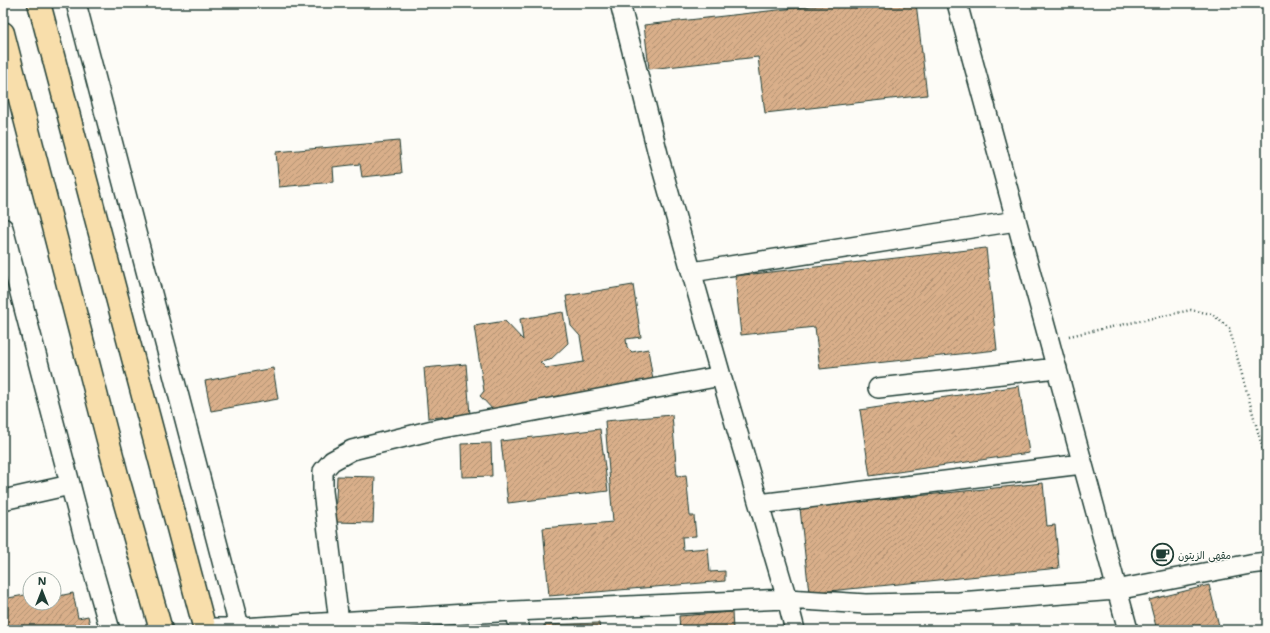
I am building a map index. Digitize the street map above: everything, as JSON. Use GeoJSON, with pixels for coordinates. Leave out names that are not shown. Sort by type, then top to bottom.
{"type":"FeatureCollection","features":[{"type":"Feature","properties":{"kind":"highway"},"geometry":{"type":"LineString","coordinates":[[39,3],[204,629]]}},
{"type":"Feature","properties":{"kind":"highway"},"geometry":{"type":"LineString","coordinates":[[3,33],[117,475],[160,630]]}},
{"type":"Feature","properties":{"kind":"street"},"geometry":{"type":"LineString","coordinates":[[76,3],[240,629]]}},
{"type":"Feature","properties":{"kind":"street"},"geometry":{"type":"LineString","coordinates":[[620,3],[659,158],[795,630]]}},
{"type":"Feature","properties":{"kind":"street"},"geometry":{"type":"LineString","coordinates":[[957,3],[1128,630]]}},
{"type":"Feature","properties":{"kind":"street"},"geometry":{"type":"LineString","coordinates":[[692,272],[1016,221]]}},
{"type":"Feature","properties":{"kind":"street"},"geometry":{"type":"LineString","coordinates":[[3,228],[70,485],[110,630]]}},
{"type":"Feature","properties":{"kind":"street"},"geometry":{"type":"LineString","coordinates":[[878,388],[1057,368]]}},
{"type":"Feature","properties":{"kind":"street"},"geometry":{"type":"LineString","coordinates":[[339,622],[323,491],[323,471],[332,461],[352,450],[432,430],[721,376]]}},
{"type":"Feature","properties":{"kind":"street"},"geometry":{"type":"LineString","coordinates":[[759,504],[1082,464]]}},
{"type":"Feature","properties":{"kind":"street"},"geometry":{"type":"LineString","coordinates":[[3,500],[70,485]]}},
{"type":"Feature","properties":{"kind":"street"},"geometry":{"type":"LineString","coordinates":[[204,629],[240,629],[515,611],[787,599],[866,604],[967,601],[1116,590],[1267,562]]}},
{"type":"Feature","properties":{"kind":"street"},"geometry":{"type":"LineString","coordinates":[[515,611],[520,630]]}},
{"type":"Feature","properties":{"kind":"path"},"geometry":{"type":"LineString","coordinates":[[1049,340],[1192,310],[1212,314],[1229,328],[1267,468]]}},
{"type":"Feature","properties":{"kind":"path"},"geometry":{"type":"LineString","coordinates":[[1260,439],[1267,437]]}},
{"type":"Feature","properties":{"kind":"building"},"geometry":{"type":"Polygon","coordinates":[[[840,3],[916,3],[927,95],[765,113],[758,57],[649,69],[644,25],[840,3]]]}},
{"type":"Feature","properties":{"kind":"building"},"geometry":{"type":"Polygon","coordinates":[[[399,141],[402,173],[362,177],[360,164],[333,167],[334,182],[279,187],[276,152],[399,141]]]}},
{"type":"Feature","properties":{"kind":"building"},"geometry":{"type":"Polygon","coordinates":[[[986,248],[997,350],[820,369],[815,327],[741,335],[735,276],[986,248]]]}},
{"type":"Feature","properties":{"kind":"building"},"geometry":{"type":"Polygon","coordinates":[[[633,285],[641,337],[626,339],[627,347],[632,352],[648,349],[654,386],[496,413],[480,396],[484,391],[474,326],[505,321],[523,340],[520,319],[563,312],[568,343],[550,360],[540,362],[546,368],[584,362],[580,336],[571,326],[566,296],[633,285]]]}},
{"type":"Feature","properties":{"kind":"building"},"geometry":{"type":"Polygon","coordinates":[[[466,364],[470,415],[428,418],[424,368],[466,364]]]}},
{"type":"Feature","properties":{"kind":"building"},"geometry":{"type":"Polygon","coordinates":[[[273,368],[278,399],[211,411],[205,381],[273,368]]]}},
{"type":"Feature","properties":{"kind":"building"},"geometry":{"type":"Polygon","coordinates":[[[1019,386],[1029,453],[870,476],[860,410],[1019,386]]]}},
{"type":"Feature","properties":{"kind":"building"},"geometry":{"type":"Polygon","coordinates":[[[672,415],[677,476],[686,475],[690,516],[694,516],[696,536],[682,537],[683,550],[708,548],[710,572],[725,571],[725,581],[549,596],[543,528],[613,522],[605,421],[672,415]]]}},
{"type":"Feature","properties":{"kind":"building"},"geometry":{"type":"Polygon","coordinates":[[[600,429],[608,491],[508,503],[501,441],[600,429]]]}},
{"type":"Feature","properties":{"kind":"building"},"geometry":{"type":"Polygon","coordinates":[[[491,443],[492,476],[462,477],[461,444],[491,443]]]}},
{"type":"Feature","properties":{"kind":"building"},"geometry":{"type":"Polygon","coordinates":[[[337,476],[375,477],[373,523],[335,522],[337,476]]]}},
{"type":"Feature","properties":{"kind":"building"},"geometry":{"type":"Polygon","coordinates":[[[1043,483],[1047,526],[1055,525],[1059,568],[809,593],[800,508],[1043,483]]]}},
{"type":"Feature","properties":{"kind":"building"},"geometry":{"type":"Polygon","coordinates":[[[1209,585],[1220,630],[1157,630],[1149,600],[1209,585]]]}},
{"type":"Feature","properties":{"kind":"building"},"geometry":{"type":"Polygon","coordinates":[[[73,593],[78,618],[88,616],[91,630],[3,630],[3,599],[22,595],[22,611],[62,611],[62,595],[73,593]]]}},
{"type":"Feature","properties":{"kind":"building"},"geometry":{"type":"Polygon","coordinates":[[[732,612],[733,630],[680,630],[679,616],[732,612]]]}},
{"type":"Feature","properties":{"kind":"building"},"geometry":{"type":"Polygon","coordinates":[[[599,623],[600,630],[544,630],[544,625],[599,623]]]}},
{"type":"Feature","properties":{"kind":"place","name":"مقهى الزيتون"},"geometry":{"type":"Point","coordinates":[1163,555]}}]}
